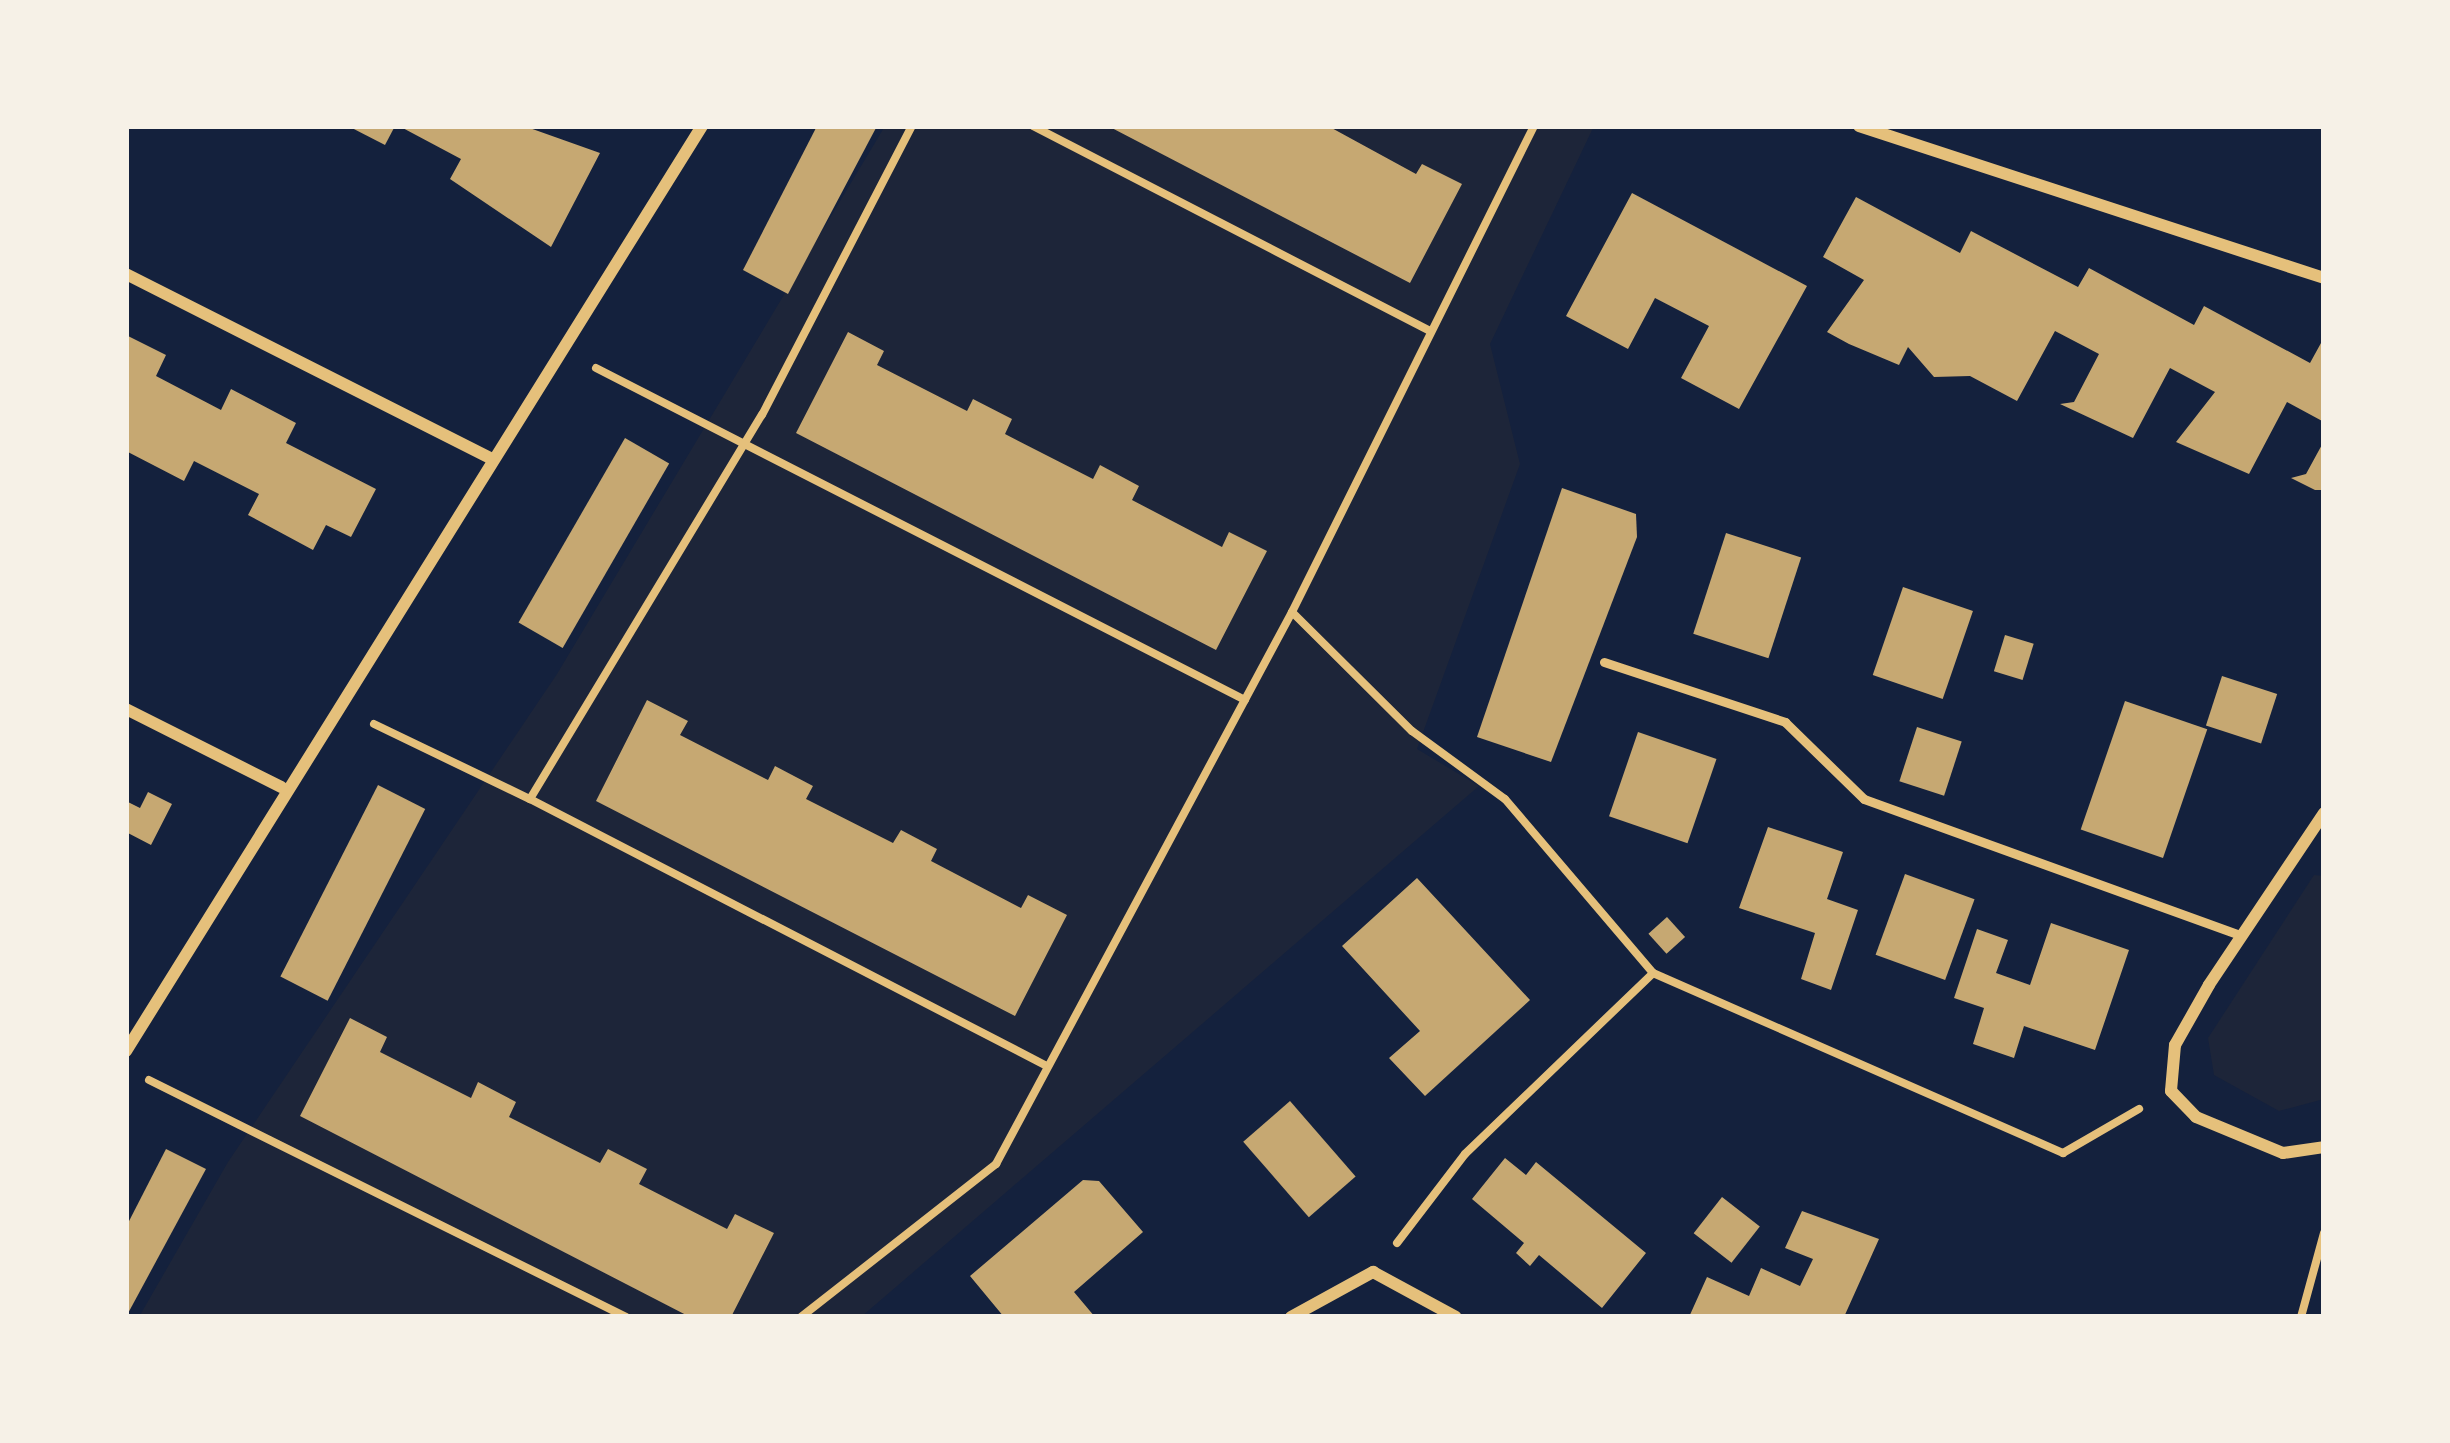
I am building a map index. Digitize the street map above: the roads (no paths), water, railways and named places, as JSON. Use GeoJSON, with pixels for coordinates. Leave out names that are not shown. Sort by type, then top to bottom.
{"type":"FeatureCollection","features":[{"type":"Feature","properties":{"kind":"street"},"geometry":{"type":"LineString","coordinates":[[126,1052],[281,787],[329,720],[702,126]]}},
{"type":"Feature","properties":{"kind":"street"},"geometry":{"type":"LineString","coordinates":[[1859,126],[2324,278]]}},
{"type":"Feature","properties":{"kind":"street"},"geometry":{"type":"LineString","coordinates":[[126,274],[493,459]]}},
{"type":"Feature","properties":{"kind":"street"},"geometry":{"type":"LineString","coordinates":[[126,709],[281,787]]}},
{"type":"Feature","properties":{"kind":"street"},"geometry":{"type":"LineString","coordinates":[[2324,813],[2240,935],[2175,1045],[2170,1091],[2195,1118],[2283,1153],[2324,1147]]}},
{"type":"Feature","properties":{"kind":"street"},"geometry":{"type":"LineString","coordinates":[[1291,1317],[1373,1272],[1456,1317]]}},
{"type":"Feature","properties":{"kind":"lane"},"geometry":{"type":"LineString","coordinates":[[1604,662],[1785,722],[1864,799],[2240,935]]}}]}
